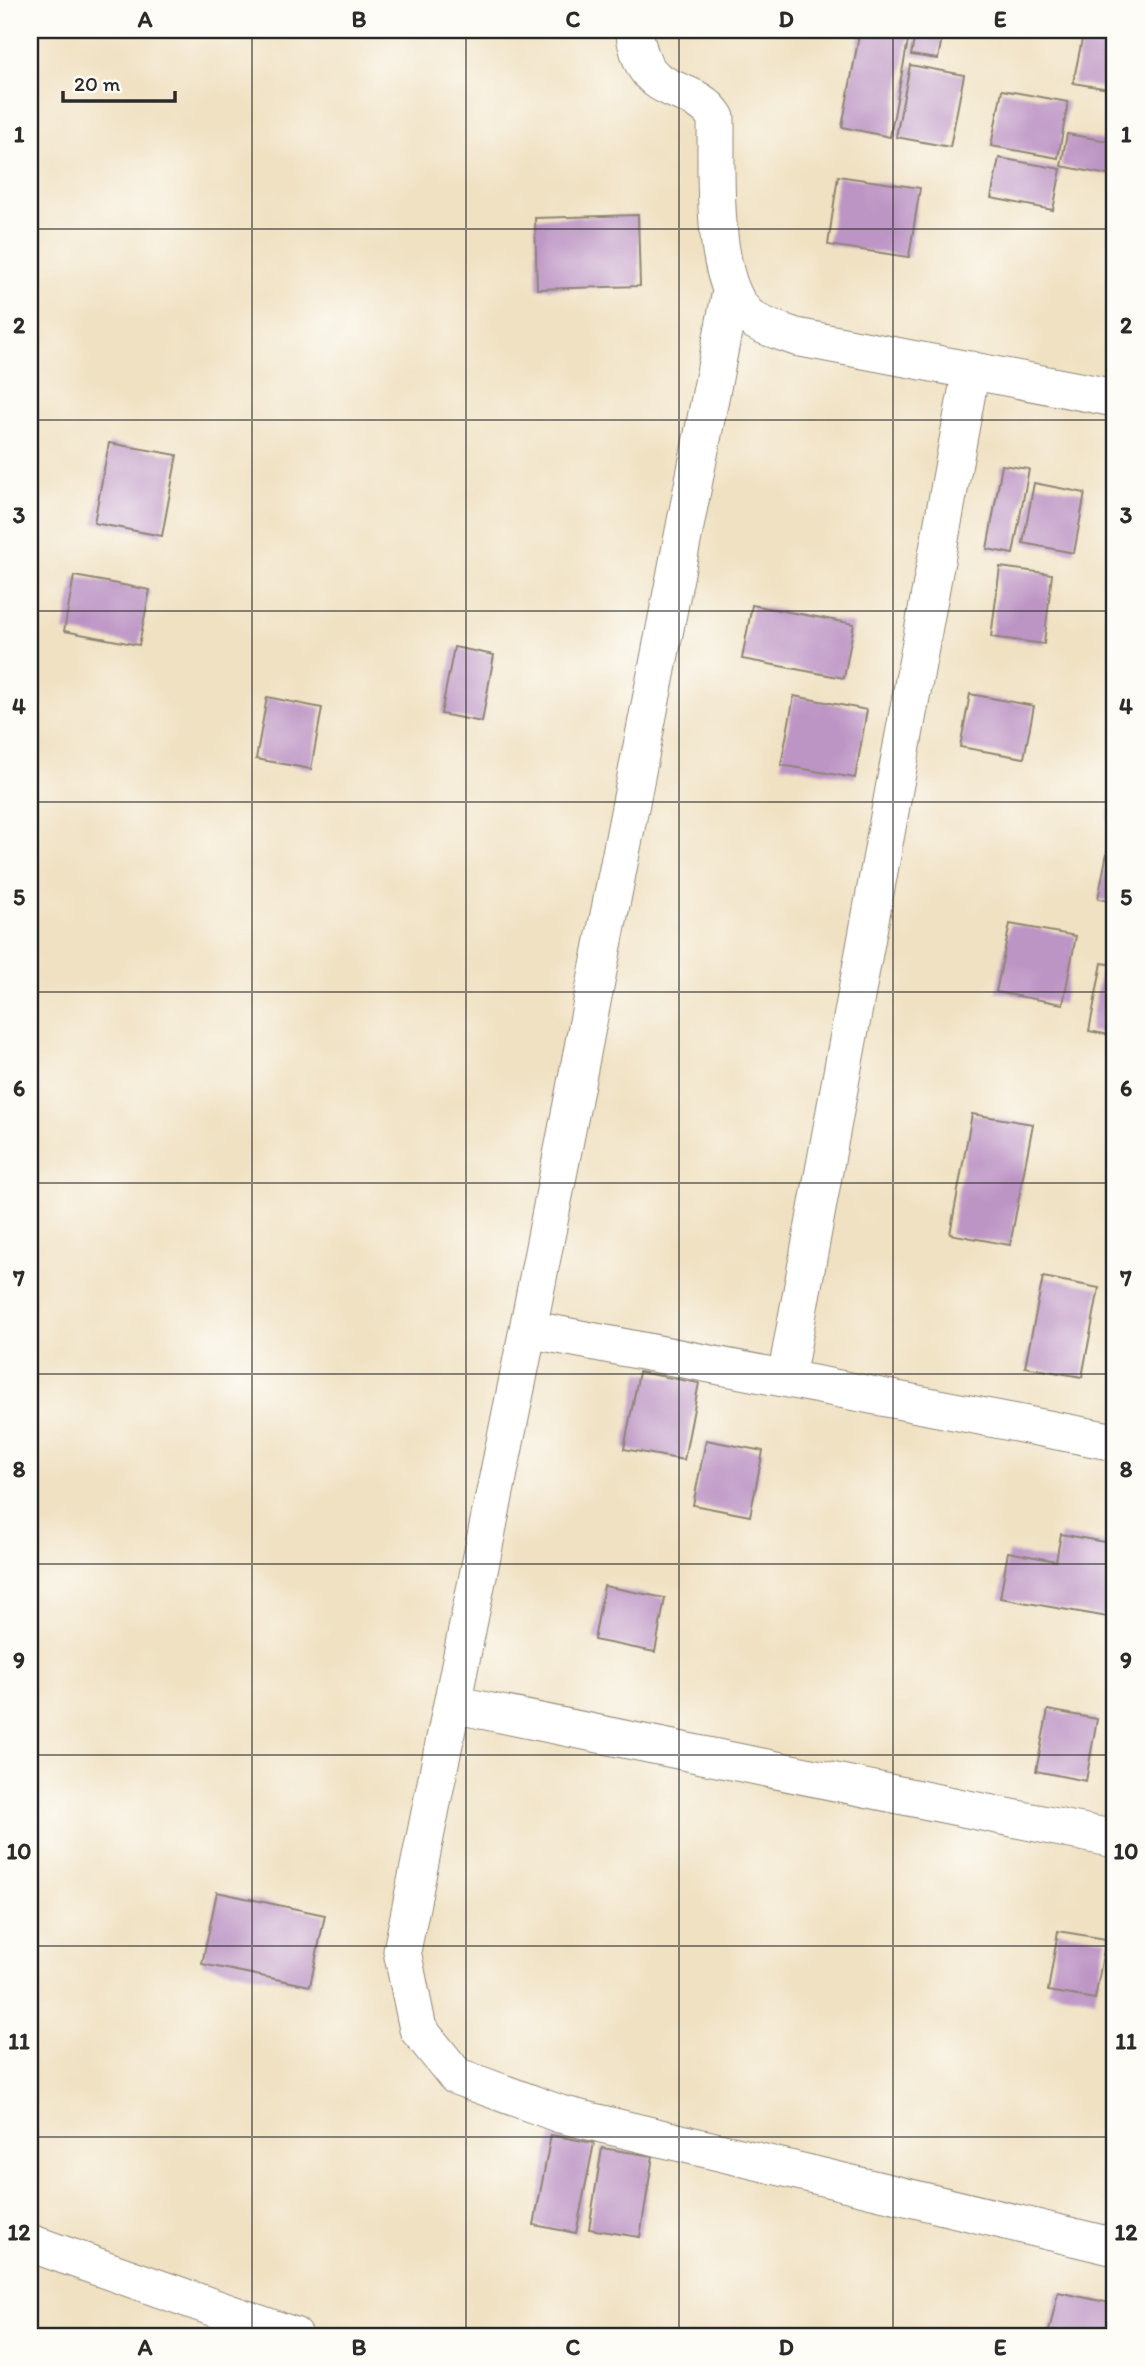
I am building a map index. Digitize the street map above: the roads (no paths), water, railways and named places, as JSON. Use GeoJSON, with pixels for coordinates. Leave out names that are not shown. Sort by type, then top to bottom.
{"type":"FeatureCollection","features":[{"type":"Feature","properties":{"kind":"street"},"geometry":{"type":"LineString","coordinates":[[636,30],[643,65],[664,87],[709,106],[716,118],[720,257],[731,290],[753,320],[796,337],[1115,398]]}},
{"type":"Feature","properties":{"kind":"street"},"geometry":{"type":"LineString","coordinates":[[731,290],[528,1329],[402,1951],[418,2029],[456,2076],[560,2114],[1115,2247]]}},
{"type":"Feature","properties":{"kind":"street"},"geometry":{"type":"LineString","coordinates":[[786,1378],[971,370]]}},
{"type":"Feature","properties":{"kind":"street"},"geometry":{"type":"LineString","coordinates":[[528,1329],[1115,1442]]}},
{"type":"Feature","properties":{"kind":"street"},"geometry":{"type":"LineString","coordinates":[[452,1704],[1115,1839]]}},
{"type":"Feature","properties":{"kind":"street"},"geometry":{"type":"LineString","coordinates":[[30,2243],[294,2336]]}}]}
